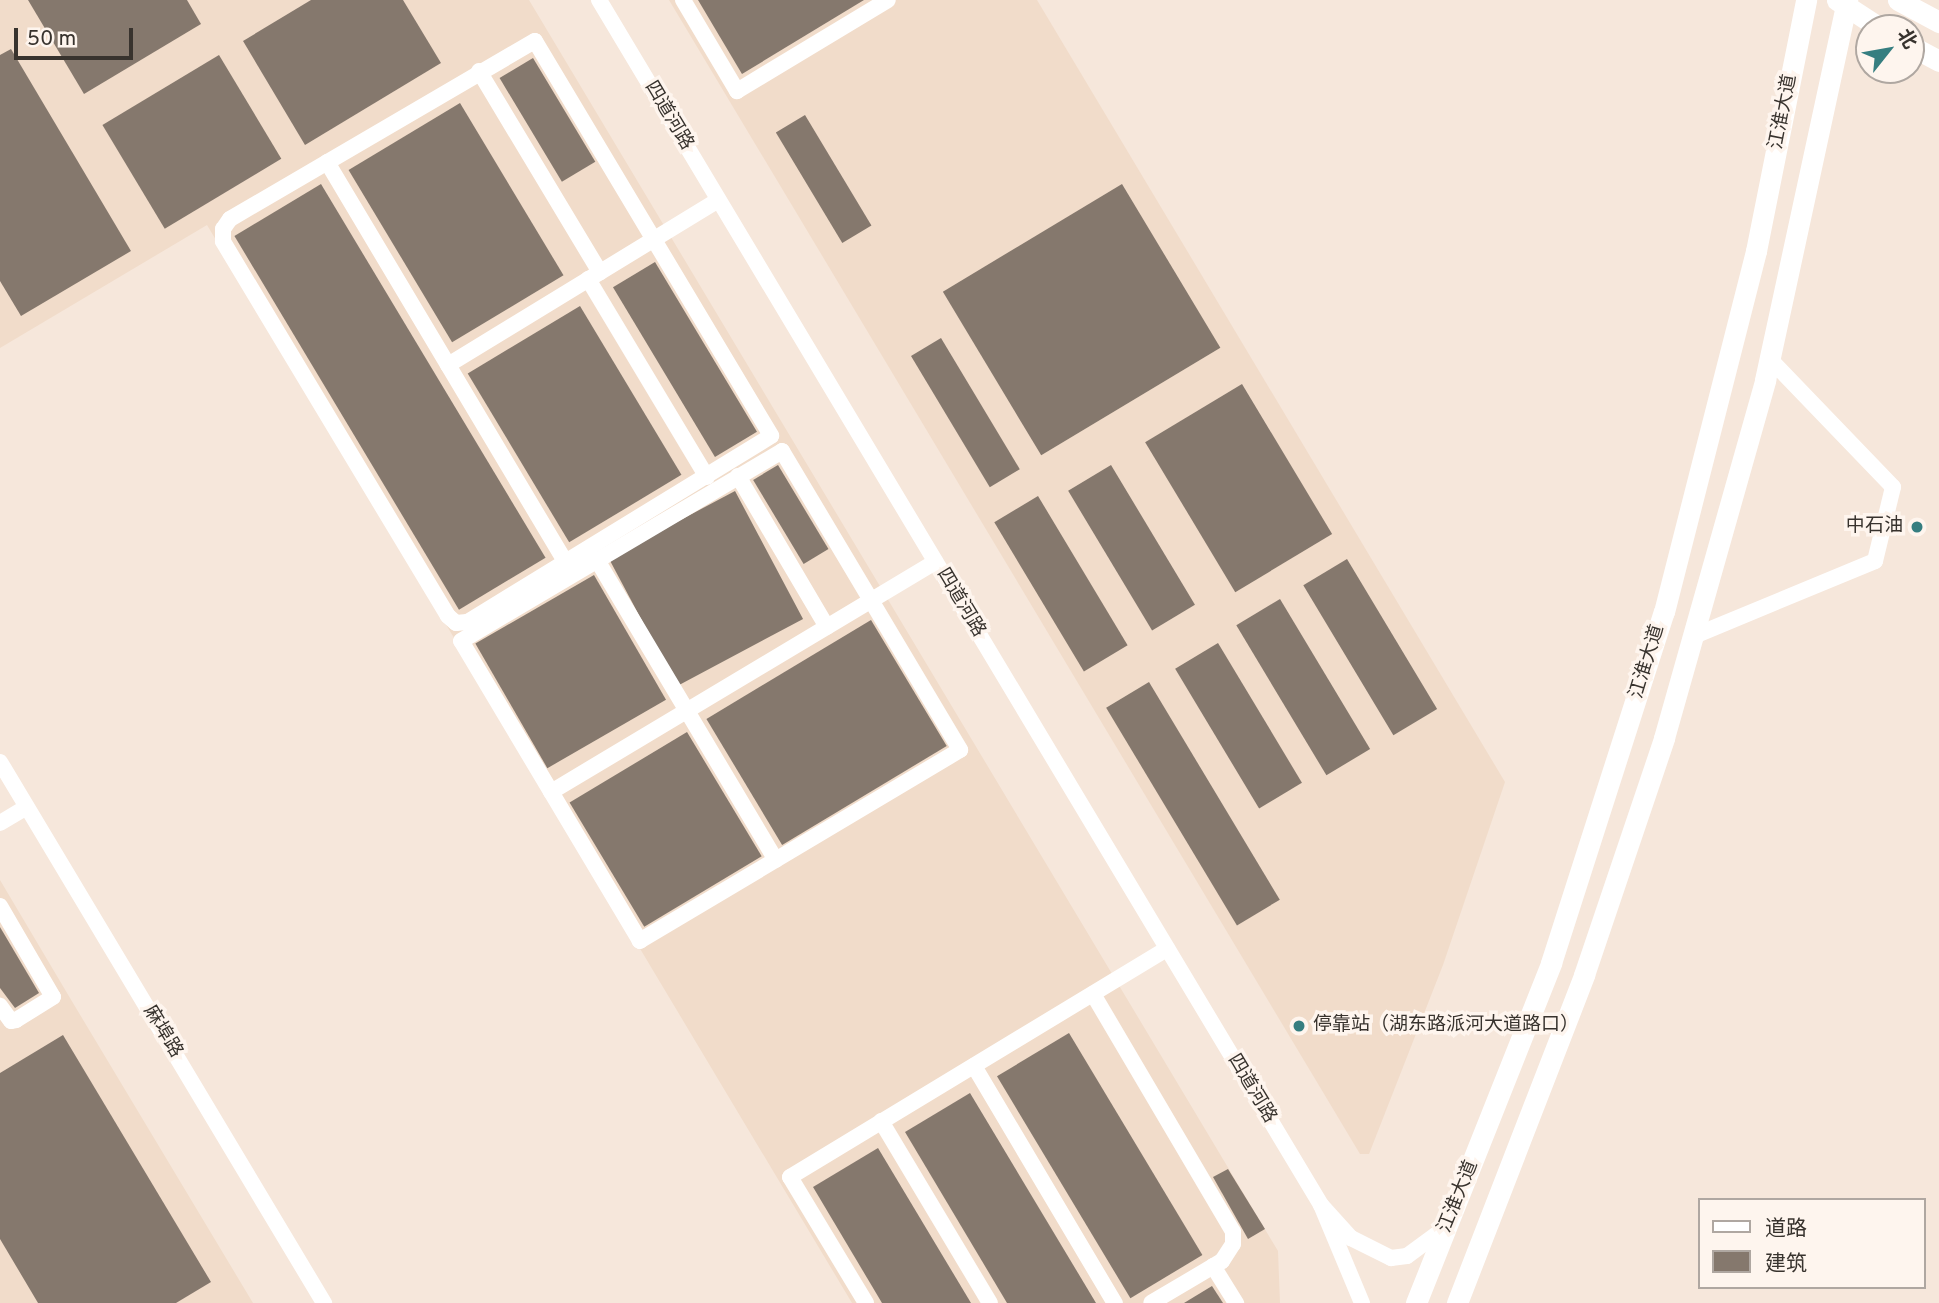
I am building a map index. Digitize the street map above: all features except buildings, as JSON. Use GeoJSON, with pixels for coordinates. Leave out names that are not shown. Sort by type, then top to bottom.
{"type":"FeatureCollection","features":[{"type":"Feature","properties":{"kind":"main road","name":"江淮大道"},"geometry":{"type":"LineString","coordinates":[[1416,1303],[1551,963],[1664,611],[1747,292],[1806,0]]}},
{"type":"Feature","properties":{"kind":"main road"},"geometry":{"type":"LineString","coordinates":[[1898,0],[1939,22]]}},
{"type":"Feature","properties":{"kind":"main road","name":"江淮大道"},"geometry":{"type":"LineString","coordinates":[[1457,1303],[1584,975],[1695,636],[1770,359],[1843,2]]}},
{"type":"Feature","properties":{"kind":"main road"},"geometry":{"type":"LineString","coordinates":[[1843,2],[1860,14]]}},
{"type":"Feature","properties":{"kind":"street","name":"四道河路"},"geometry":{"type":"LineString","coordinates":[[599,0],[1321,1205]]}},
{"type":"Feature","properties":{"kind":"street"},"geometry":{"type":"LineString","coordinates":[[682,0],[737,91],[887,0]]}},
{"type":"Feature","properties":{"kind":"street"},"geometry":{"type":"LineString","coordinates":[[529,42],[541,45],[771,436],[467,622],[456,623],[448,616],[223,241],[230,219],[327,162],[529,42]]}},
{"type":"Feature","properties":{"kind":"street"},"geometry":{"type":"LineString","coordinates":[[480,71],[707,477]]}},
{"type":"Feature","properties":{"kind":"street"},"geometry":{"type":"LineString","coordinates":[[327,162],[565,562]]}},
{"type":"Feature","properties":{"kind":"street"},"geometry":{"type":"LineString","coordinates":[[447,365],[718,200]]}},
{"type":"Feature","properties":{"kind":"street"},"geometry":{"type":"LineString","coordinates":[[1695,636],[1875,561],[1893,487],[1770,359]]}},
{"type":"Feature","properties":{"kind":"street"},"geometry":{"type":"LineString","coordinates":[[782,451],[960,750],[640,941],[461,641],[597,560],[782,451]]}},
{"type":"Feature","properties":{"kind":"street"},"geometry":{"type":"LineString","coordinates":[[738,476],[827,627]]}},
{"type":"Feature","properties":{"kind":"street"},"geometry":{"type":"LineString","coordinates":[[597,560],[776,860]]}},
{"type":"Feature","properties":{"kind":"street"},"geometry":{"type":"LineString","coordinates":[[551,792],[935,562]]}},
{"type":"Feature","properties":{"kind":"street","name":"麻埠路"},"geometry":{"type":"LineString","coordinates":[[0,762],[324,1303]]}},
{"type":"Feature","properties":{"kind":"street"},"geometry":{"type":"LineString","coordinates":[[0,823],[27,807]]}},
{"type":"Feature","properties":{"kind":"street"},"geometry":{"type":"LineString","coordinates":[[0,906],[53,997],[11,1021],[0,1006]]}},
{"type":"Feature","properties":{"kind":"street"},"geometry":{"type":"LineString","coordinates":[[866,1303],[790,1177],[1167,949]]}},
{"type":"Feature","properties":{"kind":"street"},"geometry":{"type":"LineString","coordinates":[[1093,995],[1228,1219],[1233,1244],[1213,1266],[1151,1303]]}},
{"type":"Feature","properties":{"kind":"street"},"geometry":{"type":"LineString","coordinates":[[974,1066],[1115,1303]]}},
{"type":"Feature","properties":{"kind":"street"},"geometry":{"type":"LineString","coordinates":[[881,1121],[990,1303]]}},
{"type":"Feature","properties":{"kind":"street"},"geometry":{"type":"LineString","coordinates":[[1321,1205],[1351,1238],[1391,1258],[1407,1256],[1447,1227]]}},
{"type":"Feature","properties":{"kind":"street"},"geometry":{"type":"LineString","coordinates":[[1321,1205],[1362,1303]]}},
{"type":"Feature","properties":{"kind":"street"},"geometry":{"type":"LineString","coordinates":[[1213,1266],[1236,1303]]}},
{"type":"Feature","properties":{"kind":"shaded area"},"geometry":{"type":"Polygon","coordinates":[[[0,0],[529,0],[1278,1251],[1280,1303],[852,1303],[207,225],[0,348],[0,0]]]}},
{"type":"Feature","properties":{"kind":"shaded area"},"geometry":{"type":"Polygon","coordinates":[[[669,0],[1037,0],[1505,782],[1443,965],[1369,1154],[1360,1154],[669,0]]]}},
{"type":"Feature","properties":{"kind":"shaded area"},"geometry":{"type":"Polygon","coordinates":[[[0,880],[70,998],[253,1303],[0,1303],[0,880]]]}},
{"type":"Feature","properties":{"kind":"place","name":"中石油"},"geometry":{"type":"Point","coordinates":[1917,527]}},
{"type":"Feature","properties":{"kind":"place","name":"停靠站（湖东路派河大道路口）"},"geometry":{"type":"Point","coordinates":[1299,1026]}}]}
